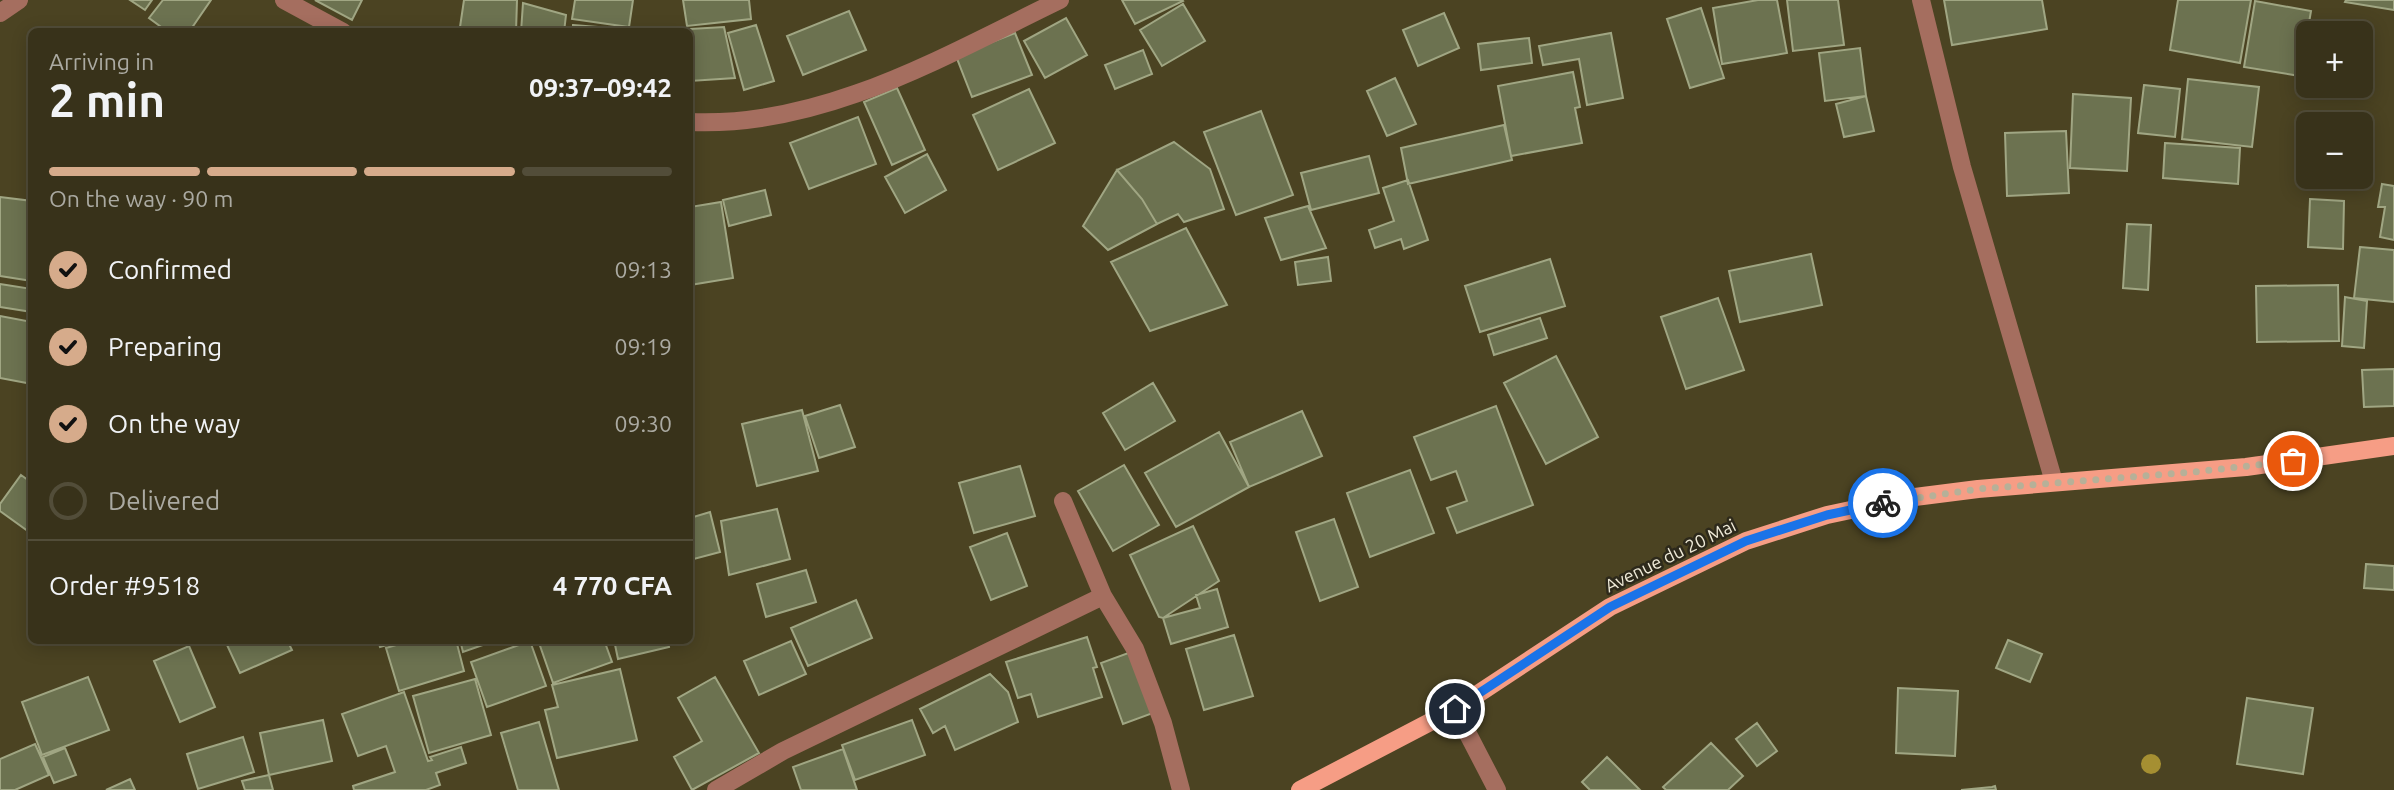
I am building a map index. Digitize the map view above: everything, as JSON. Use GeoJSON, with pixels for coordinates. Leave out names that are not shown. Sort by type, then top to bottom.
{"type":"FeatureCollection","features":[{"type":"Feature","properties":{"kind":"main road","name":"Avenue du 20 Mai"},"geometry":{"type":"LineString","coordinates":[[1300,790],[1455,709],[1610,607],[1746,541],[1827,515],[1907,498],[1978,489],[2246,467],[2394,446]]}},
{"type":"Feature","properties":{"kind":"street"},"geometry":{"type":"LineString","coordinates":[[0,13],[19,0]]}},
{"type":"Feature","properties":{"kind":"street"},"geometry":{"type":"LineString","coordinates":[[284,0],[335,28]]}},
{"type":"Feature","properties":{"kind":"street"},"geometry":{"type":"LineString","coordinates":[[693,122],[718,123],[809,109],[881,85],[1060,0]]}},
{"type":"Feature","properties":{"kind":"street"},"geometry":{"type":"LineString","coordinates":[[1921,0],[1962,167],[2054,482]]}},
{"type":"Feature","properties":{"kind":"street"},"geometry":{"type":"LineString","coordinates":[[1063,501],[1103,596],[1135,649],[1163,723],[1181,790]]}},
{"type":"Feature","properties":{"kind":"street"},"geometry":{"type":"LineString","coordinates":[[716,790],[783,751],[1103,596]]}},
{"type":"Feature","properties":{"kind":"street"},"geometry":{"type":"LineString","coordinates":[[1455,709],[1497,790]]}},
{"type":"Feature","properties":{"kind":"building"},"geometry":{"type":"Polygon","coordinates":[[[130,0],[152,0],[145,10],[130,0]]]}},
{"type":"Feature","properties":{"kind":"building"},"geometry":{"type":"Polygon","coordinates":[[[163,0],[211,0],[192,28],[163,28],[149,18],[163,0]]]}},
{"type":"Feature","properties":{"kind":"building"},"geometry":{"type":"Polygon","coordinates":[[[315,0],[362,0],[352,20],[315,0]]]}},
{"type":"Feature","properties":{"kind":"building"},"geometry":{"type":"Polygon","coordinates":[[[464,0],[517,0],[516,28],[460,27],[464,0]]]}},
{"type":"Feature","properties":{"kind":"building"},"geometry":{"type":"Polygon","coordinates":[[[575,0],[633,0],[629,27],[572,19],[575,0]]]}},
{"type":"Feature","properties":{"kind":"building"},"geometry":{"type":"Polygon","coordinates":[[[683,0],[749,0],[751,19],[687,26],[683,0]]]}},
{"type":"Feature","properties":{"kind":"building"},"geometry":{"type":"Polygon","coordinates":[[[1122,0],[1182,0],[1183,1],[1135,24],[1122,0]]]}},
{"type":"Feature","properties":{"kind":"building"},"geometry":{"type":"Polygon","coordinates":[[[1758,0],[1777,0],[1787,53],[1722,64],[1713,8],[1758,0]]]}},
{"type":"Feature","properties":{"kind":"building"},"geometry":{"type":"Polygon","coordinates":[[[1787,0],[1838,0],[1844,45],[1793,51],[1787,0]]]}},
{"type":"Feature","properties":{"kind":"building"},"geometry":{"type":"Polygon","coordinates":[[[1944,0],[2042,0],[2047,29],[1952,45],[1944,0]]]}},
{"type":"Feature","properties":{"kind":"building"},"geometry":{"type":"Polygon","coordinates":[[[2178,0],[2251,0],[2240,63],[2170,50],[2178,0]]]}},
{"type":"Feature","properties":{"kind":"building"},"geometry":{"type":"Polygon","coordinates":[[[2394,0],[2394,10],[2345,2],[2394,0]]]}},
{"type":"Feature","properties":{"kind":"building"},"geometry":{"type":"Polygon","coordinates":[[[2255,1],[2311,11],[2309,21],[2296,21],[2296,75],[2244,67],[2255,1]]]}},
{"type":"Feature","properties":{"kind":"building"},"geometry":{"type":"Polygon","coordinates":[[[523,3],[566,15],[564,28],[521,28],[523,3]]]}},
{"type":"Feature","properties":{"kind":"building"},"geometry":{"type":"Polygon","coordinates":[[[1183,4],[1205,41],[1162,66],[1140,30],[1183,4]]]}},
{"type":"Feature","properties":{"kind":"building"},"geometry":{"type":"Polygon","coordinates":[[[1701,8],[1724,78],[1690,88],[1667,19],[1701,8]]]}},
{"type":"Feature","properties":{"kind":"building"},"geometry":{"type":"Polygon","coordinates":[[[849,11],[866,50],[803,75],[787,36],[849,11]]]}},
{"type":"Feature","properties":{"kind":"building"},"geometry":{"type":"Polygon","coordinates":[[[1444,13],[1459,48],[1418,66],[1403,30],[1444,13]]]}},
{"type":"Feature","properties":{"kind":"building"},"geometry":{"type":"Polygon","coordinates":[[[1066,18],[1087,55],[1045,78],[1024,41],[1066,18]]]}},
{"type":"Feature","properties":{"kind":"building"},"geometry":{"type":"Polygon","coordinates":[[[573,25],[610,28],[573,28],[573,25]]]}},
{"type":"Feature","properties":{"kind":"building"},"geometry":{"type":"Polygon","coordinates":[[[756,25],[774,81],[744,90],[728,33],[756,25]]]}},
{"type":"Feature","properties":{"kind":"building"},"geometry":{"type":"Polygon","coordinates":[[[724,27],[735,78],[693,81],[693,29],[724,27]]]}},
{"type":"Feature","properties":{"kind":"building"},"geometry":{"type":"Polygon","coordinates":[[[1015,33],[1032,75],[972,97],[956,56],[1015,33]]]}},
{"type":"Feature","properties":{"kind":"building"},"geometry":{"type":"Polygon","coordinates":[[[1611,33],[1623,98],[1587,105],[1579,59],[1543,65],[1539,46],[1611,33]]]}},
{"type":"Feature","properties":{"kind":"building"},"geometry":{"type":"Polygon","coordinates":[[[1529,38],[1532,63],[1481,70],[1478,44],[1529,38]]]}},
{"type":"Feature","properties":{"kind":"building"},"geometry":{"type":"Polygon","coordinates":[[[1860,48],[1866,96],[1825,101],[1819,53],[1860,48]]]}},
{"type":"Feature","properties":{"kind":"building"},"geometry":{"type":"Polygon","coordinates":[[[1143,50],[1152,74],[1115,89],[1105,65],[1143,50]]]}},
{"type":"Feature","properties":{"kind":"building"},"geometry":{"type":"Polygon","coordinates":[[[1573,72],[1580,107],[1575,108],[1582,143],[1511,156],[1498,86],[1573,72]]]}},
{"type":"Feature","properties":{"kind":"building"},"geometry":{"type":"Polygon","coordinates":[[[1395,78],[1416,124],[1387,136],[1367,91],[1395,78]]]}},
{"type":"Feature","properties":{"kind":"building"},"geometry":{"type":"Polygon","coordinates":[[[2188,79],[2259,87],[2252,147],[2182,139],[2188,79]]]}},
{"type":"Feature","properties":{"kind":"building"},"geometry":{"type":"Polygon","coordinates":[[[2144,85],[2180,89],[2175,137],[2138,133],[2144,85]]]}},
{"type":"Feature","properties":{"kind":"building"},"geometry":{"type":"Polygon","coordinates":[[[897,88],[925,150],[892,165],[864,102],[897,88]]]}},
{"type":"Feature","properties":{"kind":"building"},"geometry":{"type":"Polygon","coordinates":[[[1029,89],[1055,143],[998,170],[973,115],[1029,89]]]}},
{"type":"Feature","properties":{"kind":"building"},"geometry":{"type":"Polygon","coordinates":[[[2073,94],[2131,98],[2127,171],[2070,168],[2073,94]]]}},
{"type":"Feature","properties":{"kind":"building"},"geometry":{"type":"Polygon","coordinates":[[[1866,96],[1874,131],[1844,137],[1836,104],[1866,96]]]}},
{"type":"Feature","properties":{"kind":"building"},"geometry":{"type":"Polygon","coordinates":[[[1261,111],[1293,195],[1236,215],[1204,132],[1261,111]]]}},
{"type":"Feature","properties":{"kind":"building"},"geometry":{"type":"Polygon","coordinates":[[[858,117],[876,164],[809,189],[790,143],[858,117]]]}},
{"type":"Feature","properties":{"kind":"building"},"geometry":{"type":"Polygon","coordinates":[[[1504,125],[1512,160],[1408,184],[1401,148],[1504,125]]]}},
{"type":"Feature","properties":{"kind":"building"},"geometry":{"type":"Polygon","coordinates":[[[2066,131],[2069,193],[2007,196],[2005,133],[2066,131]]]}},
{"type":"Feature","properties":{"kind":"building"},"geometry":{"type":"Polygon","coordinates":[[[1174,142],[1210,169],[1224,209],[1184,222],[1178,214],[1157,224],[1142,199],[1117,170],[1174,142]]]}},
{"type":"Feature","properties":{"kind":"building"},"geometry":{"type":"Polygon","coordinates":[[[2165,143],[2240,148],[2238,184],[2163,178],[2165,143]]]}},
{"type":"Feature","properties":{"kind":"building"},"geometry":{"type":"Polygon","coordinates":[[[927,154],[946,190],[905,213],[885,177],[927,154]]]}},
{"type":"Feature","properties":{"kind":"building"},"geometry":{"type":"Polygon","coordinates":[[[1369,156],[1379,193],[1311,210],[1301,173],[1369,156]]]}},
{"type":"Feature","properties":{"kind":"building"},"geometry":{"type":"Polygon","coordinates":[[[1117,170],[1142,199],[1157,224],[1108,250],[1083,226],[1117,170]]]}},
{"type":"Feature","properties":{"kind":"building"},"geometry":{"type":"Polygon","coordinates":[[[1408,180],[1428,240],[1404,249],[1401,239],[1375,248],[1369,230],[1394,221],[1383,188],[1408,180]]]}},
{"type":"Feature","properties":{"kind":"building"},"geometry":{"type":"Polygon","coordinates":[[[2382,184],[2394,186],[2394,240],[2380,237],[2385,207],[2378,207],[2382,184]]]}},
{"type":"Feature","properties":{"kind":"building"},"geometry":{"type":"Polygon","coordinates":[[[765,190],[771,215],[729,226],[723,200],[765,190]]]}},
{"type":"Feature","properties":{"kind":"building"},"geometry":{"type":"Polygon","coordinates":[[[0,197],[28,200],[28,280],[0,276],[0,197]]]}},
{"type":"Feature","properties":{"kind":"building"},"geometry":{"type":"Polygon","coordinates":[[[2310,199],[2344,201],[2343,249],[2308,247],[2310,199]]]}},
{"type":"Feature","properties":{"kind":"building"},"geometry":{"type":"Polygon","coordinates":[[[721,202],[733,278],[693,285],[693,207],[721,202]]]}},
{"type":"Feature","properties":{"kind":"building"},"geometry":{"type":"Polygon","coordinates":[[[1308,206],[1326,248],[1281,260],[1265,218],[1308,206]]]}},
{"type":"Feature","properties":{"kind":"building"},"geometry":{"type":"Polygon","coordinates":[[[2127,224],[2151,225],[2148,290],[2123,288],[2127,224]]]}},
{"type":"Feature","properties":{"kind":"building"},"geometry":{"type":"Polygon","coordinates":[[[1186,228],[1227,305],[1150,331],[1111,262],[1186,228]]]}},
{"type":"Feature","properties":{"kind":"building"},"geometry":{"type":"Polygon","coordinates":[[[2360,247],[2394,250],[2394,302],[2354,298],[2360,247]]]}},
{"type":"Feature","properties":{"kind":"building"},"geometry":{"type":"Polygon","coordinates":[[[1811,254],[1822,305],[1740,322],[1729,271],[1811,254]]]}},
{"type":"Feature","properties":{"kind":"building"},"geometry":{"type":"Polygon","coordinates":[[[1328,257],[1331,281],[1298,285],[1295,262],[1328,257]]]}},
{"type":"Feature","properties":{"kind":"building"},"geometry":{"type":"Polygon","coordinates":[[[1550,259],[1565,306],[1480,332],[1465,286],[1550,259]]]}},
{"type":"Feature","properties":{"kind":"building"},"geometry":{"type":"Polygon","coordinates":[[[0,284],[28,288],[28,311],[0,307],[0,284]]]}},
{"type":"Feature","properties":{"kind":"building"},"geometry":{"type":"Polygon","coordinates":[[[2338,285],[2339,341],[2257,342],[2256,286],[2338,285]]]}},
{"type":"Feature","properties":{"kind":"building"},"geometry":{"type":"Polygon","coordinates":[[[2345,297],[2367,301],[2364,348],[2342,346],[2345,297]]]}},
{"type":"Feature","properties":{"kind":"building"},"geometry":{"type":"Polygon","coordinates":[[[1718,298],[1744,370],[1686,389],[1661,317],[1718,298]]]}},
{"type":"Feature","properties":{"kind":"building"},"geometry":{"type":"Polygon","coordinates":[[[0,316],[28,321],[28,383],[0,378],[0,316]]]}},
{"type":"Feature","properties":{"kind":"building"},"geometry":{"type":"Polygon","coordinates":[[[1540,318],[1547,338],[1494,355],[1488,335],[1540,318]]]}},
{"type":"Feature","properties":{"kind":"building"},"geometry":{"type":"Polygon","coordinates":[[[1556,356],[1598,437],[1546,464],[1504,383],[1556,356]]]}},
{"type":"Feature","properties":{"kind":"building"},"geometry":{"type":"Polygon","coordinates":[[[2394,369],[2394,406],[2364,407],[2362,370],[2394,369]]]}},
{"type":"Feature","properties":{"kind":"building"},"geometry":{"type":"Polygon","coordinates":[[[1153,383],[1175,421],[1125,450],[1103,413],[1153,383]]]}},
{"type":"Feature","properties":{"kind":"building"},"geometry":{"type":"Polygon","coordinates":[[[840,405],[855,447],[819,458],[805,416],[840,405]]]}},
{"type":"Feature","properties":{"kind":"building"},"geometry":{"type":"Polygon","coordinates":[[[1496,406],[1533,505],[1457,533],[1447,508],[1467,501],[1456,471],[1431,480],[1414,437],[1496,406]]]}},
{"type":"Feature","properties":{"kind":"building"},"geometry":{"type":"Polygon","coordinates":[[[802,410],[818,471],[757,486],[742,424],[802,410]]]}},
{"type":"Feature","properties":{"kind":"building"},"geometry":{"type":"Polygon","coordinates":[[[1302,411],[1322,456],[1249,487],[1230,442],[1302,411]]]}},
{"type":"Feature","properties":{"kind":"building"},"geometry":{"type":"Polygon","coordinates":[[[1219,432],[1249,487],[1176,527],[1145,473],[1219,432]]]}},
{"type":"Feature","properties":{"kind":"building"},"geometry":{"type":"Polygon","coordinates":[[[1124,465],[1159,525],[1113,551],[1078,491],[1124,465]]]}},
{"type":"Feature","properties":{"kind":"building"},"geometry":{"type":"Polygon","coordinates":[[[1020,466],[1035,516],[974,533],[959,483],[1020,466]]]}},
{"type":"Feature","properties":{"kind":"building"},"geometry":{"type":"Polygon","coordinates":[[[1410,470],[1434,533],[1370,557],[1347,493],[1410,470]]]}},
{"type":"Feature","properties":{"kind":"building"},"geometry":{"type":"Polygon","coordinates":[[[21,475],[28,480],[28,531],[0,511],[0,504],[21,475]]]}},
{"type":"Feature","properties":{"kind":"building"},"geometry":{"type":"Polygon","coordinates":[[[777,509],[790,559],[729,575],[721,521],[777,509]]]}},
{"type":"Feature","properties":{"kind":"building"},"geometry":{"type":"Polygon","coordinates":[[[710,512],[720,552],[693,559],[693,517],[710,512]]]}},
{"type":"Feature","properties":{"kind":"building"},"geometry":{"type":"Polygon","coordinates":[[[1334,519],[1358,587],[1320,601],[1296,532],[1334,519]]]}},
{"type":"Feature","properties":{"kind":"building"},"geometry":{"type":"Polygon","coordinates":[[[1193,526],[1219,581],[1163,618],[1159,617],[1130,555],[1193,526]]]}},
{"type":"Feature","properties":{"kind":"building"},"geometry":{"type":"Polygon","coordinates":[[[1007,533],[1027,586],[991,600],[970,547],[1007,533]]]}},
{"type":"Feature","properties":{"kind":"building"},"geometry":{"type":"Polygon","coordinates":[[[2366,564],[2394,566],[2394,590],[2364,588],[2366,564]]]}},
{"type":"Feature","properties":{"kind":"building"},"geometry":{"type":"Polygon","coordinates":[[[806,570],[816,602],[766,617],[757,584],[806,570]]]}},
{"type":"Feature","properties":{"kind":"building"},"geometry":{"type":"Polygon","coordinates":[[[1217,589],[1228,627],[1171,644],[1163,618],[1200,608],[1196,595],[1217,589]]]}},
{"type":"Feature","properties":{"kind":"building"},"geometry":{"type":"Polygon","coordinates":[[[856,600],[872,638],[808,666],[791,628],[856,600]]]}},
{"type":"Feature","properties":{"kind":"building"},"geometry":{"type":"Polygon","coordinates":[[[1234,635],[1253,696],[1204,710],[1186,649],[1234,635]]]}},
{"type":"Feature","properties":{"kind":"building"},"geometry":{"type":"Polygon","coordinates":[[[1087,637],[1097,667],[1093,668],[1102,697],[1038,717],[1031,694],[1018,698],[1006,662],[1087,637]]]}},
{"type":"Feature","properties":{"kind":"building"},"geometry":{"type":"Polygon","coordinates":[[[2008,640],[2042,654],[2030,682],[1996,668],[2008,640]]]}},
{"type":"Feature","properties":{"kind":"building"},"geometry":{"type":"Polygon","coordinates":[[[791,641],[806,674],[759,695],[744,661],[791,641]]]}},
{"type":"Feature","properties":{"kind":"building"},"geometry":{"type":"Polygon","coordinates":[[[289,644],[292,650],[240,673],[227,645],[289,644]]]}},
{"type":"Feature","properties":{"kind":"building"},"geometry":{"type":"Polygon","coordinates":[[[400,644],[457,644],[464,671],[399,691],[386,648],[400,644]]]}},
{"type":"Feature","properties":{"kind":"building"},"geometry":{"type":"Polygon","coordinates":[[[461,644],[486,644],[463,652],[461,644]]]}},
{"type":"Feature","properties":{"kind":"building"},"geometry":{"type":"Polygon","coordinates":[[[522,644],[531,644],[546,686],[487,707],[471,662],[522,644]]]}},
{"type":"Feature","properties":{"kind":"building"},"geometry":{"type":"Polygon","coordinates":[[[539,644],[605,644],[612,662],[553,683],[539,644]]]}},
{"type":"Feature","properties":{"kind":"building"},"geometry":{"type":"Polygon","coordinates":[[[615,644],[669,644],[669,647],[618,659],[615,644]]]}},
{"type":"Feature","properties":{"kind":"building"},"geometry":{"type":"Polygon","coordinates":[[[189,646],[215,707],[180,722],[154,661],[189,646]]]}},
{"type":"Feature","properties":{"kind":"building"},"geometry":{"type":"Polygon","coordinates":[[[1131,652],[1153,713],[1123,724],[1101,663],[1131,652]]]}},
{"type":"Feature","properties":{"kind":"building"},"geometry":{"type":"Polygon","coordinates":[[[620,669],[637,740],[557,758],[545,710],[558,707],[552,685],[620,669]]]}},
{"type":"Feature","properties":{"kind":"building"},"geometry":{"type":"Polygon","coordinates":[[[990,674],[1008,692],[1018,722],[955,750],[945,726],[933,733],[920,709],[990,674]]]}},
{"type":"Feature","properties":{"kind":"building"},"geometry":{"type":"Polygon","coordinates":[[[88,677],[109,730],[42,755],[22,702],[88,677]]]}},
{"type":"Feature","properties":{"kind":"building"},"geometry":{"type":"Polygon","coordinates":[[[715,677],[759,753],[692,790],[674,757],[702,741],[678,698],[715,677]]]}},
{"type":"Feature","properties":{"kind":"building"},"geometry":{"type":"Polygon","coordinates":[[[475,679],[491,735],[429,753],[413,696],[475,679]]]}},
{"type":"Feature","properties":{"kind":"building"},"geometry":{"type":"Polygon","coordinates":[[[1898,688],[1958,691],[1955,756],[1896,753],[1898,688]]]}},
{"type":"Feature","properties":{"kind":"building"},"geometry":{"type":"Polygon","coordinates":[[[404,692],[428,761],[432,760],[430,757],[461,747],[466,763],[436,773],[440,785],[426,790],[354,790],[353,786],[395,772],[386,746],[358,756],[342,714],[404,692]]]}},
{"type":"Feature","properties":{"kind":"building"},"geometry":{"type":"Polygon","coordinates":[[[2247,698],[2313,708],[2303,774],[2237,764],[2247,698]]]}},
{"type":"Feature","properties":{"kind":"building"},"geometry":{"type":"Polygon","coordinates":[[[323,720],[332,761],[269,775],[260,733],[323,720]]]}},
{"type":"Feature","properties":{"kind":"building"},"geometry":{"type":"Polygon","coordinates":[[[912,720],[925,755],[855,780],[842,745],[912,720]]]}},
{"type":"Feature","properties":{"kind":"building"},"geometry":{"type":"Polygon","coordinates":[[[539,722],[559,790],[518,790],[501,733],[539,722]]]}},
{"type":"Feature","properties":{"kind":"building"},"geometry":{"type":"Polygon","coordinates":[[[1757,723],[1777,751],[1757,766],[1736,739],[1757,723]]]}},
{"type":"Feature","properties":{"kind":"building"},"geometry":{"type":"Polygon","coordinates":[[[243,737],[254,772],[198,789],[187,754],[243,737]]]}},
{"type":"Feature","properties":{"kind":"building"},"geometry":{"type":"Polygon","coordinates":[[[1711,743],[1743,776],[1728,790],[1666,790],[1663,787],[1711,743]]]}},
{"type":"Feature","properties":{"kind":"building"},"geometry":{"type":"Polygon","coordinates":[[[35,744],[49,775],[15,790],[0,790],[0,759],[35,744]]]}},
{"type":"Feature","properties":{"kind":"building"},"geometry":{"type":"Polygon","coordinates":[[[65,748],[76,775],[54,783],[43,757],[65,748]]]}},
{"type":"Feature","properties":{"kind":"building"},"geometry":{"type":"Polygon","coordinates":[[[843,749],[857,790],[801,790],[793,767],[843,749]]]}},
{"type":"Feature","properties":{"kind":"building"},"geometry":{"type":"Polygon","coordinates":[[[1607,757],[1640,790],[1590,790],[1582,782],[1607,757]]]}},
{"type":"Feature","properties":{"kind":"building"},"geometry":{"type":"Polygon","coordinates":[[[269,775],[273,790],[245,790],[242,781],[269,775]]]}},
{"type":"Feature","properties":{"kind":"building"},"geometry":{"type":"Polygon","coordinates":[[[130,779],[135,790],[106,790],[130,779]]]}},
{"type":"Feature","properties":{"kind":"building"},"geometry":{"type":"Polygon","coordinates":[[[1995,786],[1996,790],[1961,790],[1992,787],[1995,786]]]}},
{"type":"Feature","properties":{"kind":"way so far"},"geometry":{"type":"LineString","coordinates":[[1883,503],[1978,489],[2193,472],[2293,461]]}},
{"type":"Feature","properties":{"kind":"route"},"geometry":{"type":"LineString","coordinates":[[1455,709],[1610,607],[1746,541],[1827,515],[1883,503]]}}]}
